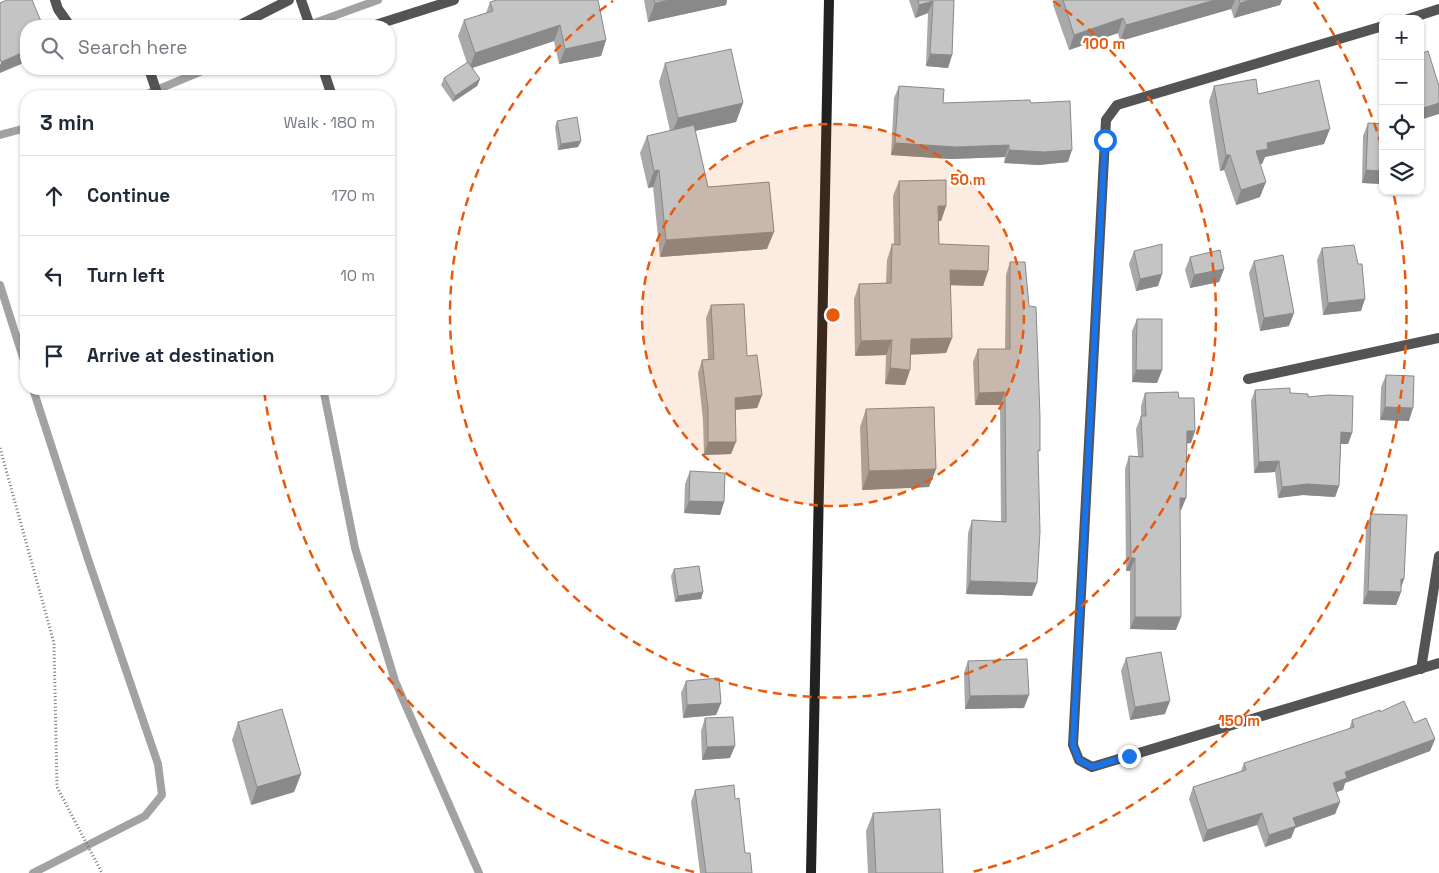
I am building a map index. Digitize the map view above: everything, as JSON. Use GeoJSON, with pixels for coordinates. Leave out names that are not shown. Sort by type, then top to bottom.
{"type":"FeatureCollection","features":[{"type":"Feature","properties":{"kind":"main road"},"geometry":{"type":"LineString","coordinates":[[811,873],[829,0]]}},
{"type":"Feature","properties":{"kind":"street"},"geometry":{"type":"LineString","coordinates":[[55,0],[58,9],[66,20]]}},
{"type":"Feature","properties":{"kind":"street"},"geometry":{"type":"LineString","coordinates":[[250,20],[289,0]]}},
{"type":"Feature","properties":{"kind":"street"},"geometry":{"type":"LineString","coordinates":[[301,0],[308,20]]}},
{"type":"Feature","properties":{"kind":"street"},"geometry":{"type":"LineString","coordinates":[[391,20],[454,0]]}},
{"type":"Feature","properties":{"kind":"street"},"geometry":{"type":"LineString","coordinates":[[1420,15],[1439,9]]}},
{"type":"Feature","properties":{"kind":"street"},"geometry":{"type":"LineString","coordinates":[[1379,27],[1117,105],[1106,120],[1073,745],[1079,760],[1092,767],[1439,663]]}},
{"type":"Feature","properties":{"kind":"street"},"geometry":{"type":"LineString","coordinates":[[152,75],[156,90]]}},
{"type":"Feature","properties":{"kind":"street"},"geometry":{"type":"LineString","coordinates":[[325,75],[330,90]]}},
{"type":"Feature","properties":{"kind":"street"},"geometry":{"type":"LineString","coordinates":[[1248,379],[1439,338]]}},
{"type":"Feature","properties":{"kind":"street"},"geometry":{"type":"LineString","coordinates":[[1421,669],[1439,556]]}},
{"type":"Feature","properties":{"kind":"path"},"geometry":{"type":"LineString","coordinates":[[0,448],[54,643],[57,787],[102,873]]}},
{"type":"Feature","properties":{"kind":"building"},"geometry":{"type":"Polygon","coordinates":[[[7,0],[32,0],[40,20],[20,20],[20,54],[1,62],[0,58],[0,3],[7,0]]]}},
{"type":"Feature","properties":{"kind":"building"},"geometry":{"type":"Polygon","coordinates":[[[497,0],[598,0],[606,40],[565,49],[560,25],[475,53],[464,20],[493,11],[490,2],[497,0]]]}},
{"type":"Feature","properties":{"kind":"building"},"geometry":{"type":"Polygon","coordinates":[[[654,0],[670,0],[655,3],[654,0]]]}},
{"type":"Feature","properties":{"kind":"building"},"geometry":{"type":"Polygon","coordinates":[[[918,0],[954,0],[952,55],[930,54],[933,1],[919,5],[918,0]]]}},
{"type":"Feature","properties":{"kind":"building"},"geometry":{"type":"Polygon","coordinates":[[[1063,0],[1215,0],[1126,25],[1123,18],[1074,35],[1063,0]]]}},
{"type":"Feature","properties":{"kind":"building"},"geometry":{"type":"Polygon","coordinates":[[[1239,0],[1250,0],[1240,3],[1239,0]]]}},
{"type":"Feature","properties":{"kind":"building"},"geometry":{"type":"Polygon","coordinates":[[[731,49],[743,103],[678,118],[665,63],[731,49]]]}},
{"type":"Feature","properties":{"kind":"building"},"geometry":{"type":"Polygon","coordinates":[[[1428,51],[1439,86],[1439,103],[1424,108],[1424,60],[1424,52],[1428,51]]]}},
{"type":"Feature","properties":{"kind":"building"},"geometry":{"type":"Polygon","coordinates":[[[468,62],[480,79],[455,96],[444,78],[468,62]]]}},
{"type":"Feature","properties":{"kind":"building"},"geometry":{"type":"Polygon","coordinates":[[[1256,79],[1258,94],[1319,80],[1330,129],[1267,143],[1268,149],[1256,151],[1266,182],[1241,190],[1230,155],[1226,155],[1214,86],[1256,79]]]}},
{"type":"Feature","properties":{"kind":"building"},"geometry":{"type":"Polygon","coordinates":[[[899,86],[944,89],[943,103],[1030,100],[1031,103],[1070,101],[1072,150],[1044,152],[1009,150],[1009,145],[956,147],[895,143],[899,86]]]}},
{"type":"Feature","properties":{"kind":"building"},"geometry":{"type":"Polygon","coordinates":[[[577,117],[581,141],[561,144],[557,121],[577,117]]]}},
{"type":"Feature","properties":{"kind":"building"},"geometry":{"type":"Polygon","coordinates":[[[1368,123],[1379,124],[1379,171],[1366,170],[1368,123]]]}},
{"type":"Feature","properties":{"kind":"building"},"geometry":{"type":"Polygon","coordinates":[[[694,125],[708,187],[769,182],[774,232],[666,240],[659,170],[654,171],[647,136],[694,125]]]}},
{"type":"Feature","properties":{"kind":"building"},"geometry":{"type":"Polygon","coordinates":[[[946,180],[946,206],[938,206],[939,244],[989,246],[988,271],[950,270],[952,338],[911,339],[910,370],[890,368],[892,340],[861,341],[859,284],[891,283],[892,244],[900,245],[899,181],[946,180]]]}},
{"type":"Feature","properties":{"kind":"building"},"geometry":{"type":"Polygon","coordinates":[[[1162,244],[1162,274],[1140,279],[1134,251],[1162,244]]]}},
{"type":"Feature","properties":{"kind":"building"},"geometry":{"type":"Polygon","coordinates":[[[1354,245],[1358,264],[1362,264],[1365,299],[1328,303],[1322,248],[1354,245]]]}},
{"type":"Feature","properties":{"kind":"building"},"geometry":{"type":"Polygon","coordinates":[[[1220,250],[1224,269],[1194,275],[1190,257],[1220,250]]]}},
{"type":"Feature","properties":{"kind":"building"},"geometry":{"type":"Polygon","coordinates":[[[1283,255],[1294,313],[1264,318],[1254,261],[1283,255]]]}},
{"type":"Feature","properties":{"kind":"building"},"geometry":{"type":"Polygon","coordinates":[[[1010,262],[1025,262],[1029,306],[1036,307],[1040,417],[1040,451],[1038,450],[1040,532],[1037,583],[970,581],[972,520],[1006,522],[1005,392],[979,393],[978,349],[1010,349],[1010,262]]]}},
{"type":"Feature","properties":{"kind":"building"},"geometry":{"type":"Polygon","coordinates":[[[744,304],[747,356],[757,355],[762,395],[735,398],[736,442],[708,442],[708,408],[702,360],[714,359],[711,305],[744,304]]]}},
{"type":"Feature","properties":{"kind":"building"},"geometry":{"type":"Polygon","coordinates":[[[1137,319],[1162,319],[1162,370],[1136,370],[1137,319]]]}},
{"type":"Feature","properties":{"kind":"building"},"geometry":{"type":"Polygon","coordinates":[[[1386,375],[1414,376],[1413,408],[1385,407],[1386,375]]]}},
{"type":"Feature","properties":{"kind":"building"},"geometry":{"type":"Polygon","coordinates":[[[1290,388],[1290,393],[1308,394],[1308,397],[1328,395],[1353,396],[1352,433],[1341,432],[1339,486],[1307,484],[1282,487],[1279,461],[1259,462],[1255,390],[1290,388]]]}},
{"type":"Feature","properties":{"kind":"building"},"geometry":{"type":"Polygon","coordinates":[[[1178,392],[1179,398],[1194,398],[1195,431],[1187,431],[1186,498],[1180,498],[1181,617],[1135,617],[1135,558],[1131,558],[1129,456],[1143,457],[1141,416],[1146,416],[1145,393],[1178,392]]]}},
{"type":"Feature","properties":{"kind":"building"},"geometry":{"type":"Polygon","coordinates":[[[934,407],[936,469],[869,471],[866,409],[934,407]]]}},
{"type":"Feature","properties":{"kind":"building"},"geometry":{"type":"Polygon","coordinates":[[[690,471],[725,473],[724,502],[689,501],[690,471]]]}},
{"type":"Feature","properties":{"kind":"building"},"geometry":{"type":"Polygon","coordinates":[[[1371,514],[1407,515],[1404,579],[1401,579],[1401,592],[1368,591],[1371,514]]]}},
{"type":"Feature","properties":{"kind":"building"},"geometry":{"type":"Polygon","coordinates":[[[699,566],[703,592],[678,596],[674,569],[699,566]]]}},
{"type":"Feature","properties":{"kind":"building"},"geometry":{"type":"Polygon","coordinates":[[[1161,652],[1170,701],[1135,707],[1126,658],[1161,652]]]}},
{"type":"Feature","properties":{"kind":"building"},"geometry":{"type":"Polygon","coordinates":[[[1027,659],[1029,695],[970,696],[968,661],[1027,659]]]}},
{"type":"Feature","properties":{"kind":"building"},"geometry":{"type":"Polygon","coordinates":[[[719,678],[721,703],[687,705],[686,681],[719,678]]]}},
{"type":"Feature","properties":{"kind":"building"},"geometry":{"type":"Polygon","coordinates":[[[1404,701],[1414,723],[1426,718],[1435,739],[1345,772],[1347,778],[1333,783],[1340,802],[1293,818],[1296,826],[1269,835],[1262,813],[1207,830],[1193,787],[1246,770],[1244,763],[1354,727],[1352,720],[1380,710],[1380,712],[1404,701]]]}},
{"type":"Feature","properties":{"kind":"building"},"geometry":{"type":"Polygon","coordinates":[[[282,709],[301,774],[257,787],[238,722],[282,709]]]}},
{"type":"Feature","properties":{"kind":"building"},"geometry":{"type":"Polygon","coordinates":[[[733,717],[735,746],[707,747],[705,718],[733,717]]]}},
{"type":"Feature","properties":{"kind":"building"},"geometry":{"type":"Polygon","coordinates":[[[734,785],[735,799],[739,798],[745,853],[750,853],[752,873],[706,873],[695,790],[734,785]]]}},
{"type":"Feature","properties":{"kind":"building"},"geometry":{"type":"Polygon","coordinates":[[[940,809],[943,873],[876,873],[873,813],[940,809]]]}},
{"type":"Feature","properties":{"kind":"waterway"},"geometry":{"type":"LineString","coordinates":[[323,20],[378,0]]}},
{"type":"Feature","properties":{"kind":"waterway"},"geometry":{"type":"LineString","coordinates":[[156,90],[193,75]]}},
{"type":"Feature","properties":{"kind":"waterway"},"geometry":{"type":"LineString","coordinates":[[0,135],[20,130]]}},
{"type":"Feature","properties":{"kind":"waterway"},"geometry":{"type":"LineString","coordinates":[[0,285],[20,348]]}},
{"type":"Feature","properties":{"kind":"waterway"},"geometry":{"type":"LineString","coordinates":[[33,873],[145,816],[162,795],[158,764],[88,559],[35,395]]}},
{"type":"Feature","properties":{"kind":"waterway"},"geometry":{"type":"LineString","coordinates":[[324,395],[355,548],[395,681],[479,873]]}},
{"type":"Feature","properties":{"kind":"route"},"geometry":{"type":"LineString","coordinates":[[1105,140],[1073,745],[1079,760],[1092,767],[1129,756]]}}]}
